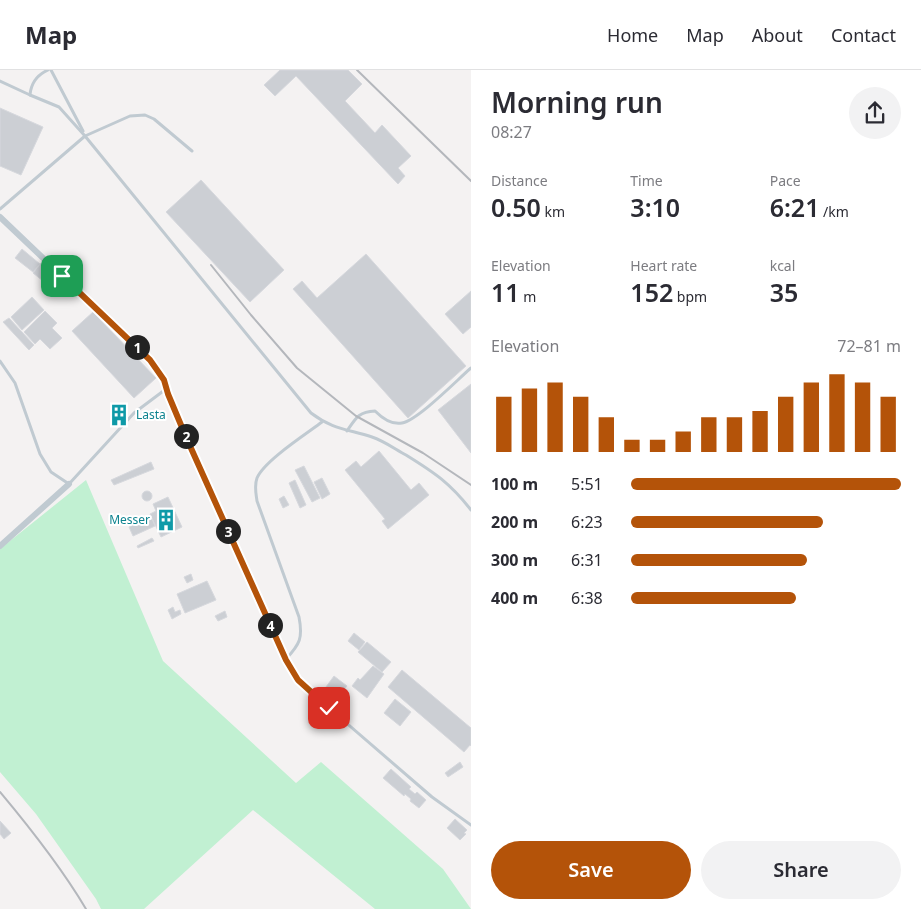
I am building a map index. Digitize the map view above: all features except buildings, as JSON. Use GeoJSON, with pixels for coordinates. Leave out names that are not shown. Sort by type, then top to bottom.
{"type":"FeatureCollection","features":[{"type":"Feature","properties":{"kind":"street"},"geometry":{"type":"LineString","coordinates":[[0,216],[150,360],[164,380],[186,437]]}},
{"type":"Feature","properties":{"kind":"street"},"geometry":{"type":"LineString","coordinates":[[0,546],[69,484]]}},
{"type":"Feature","properties":{"kind":"lane"},"geometry":{"type":"LineString","coordinates":[[30,95],[30,87],[39,74],[50,70],[85,136]]}},
{"type":"Feature","properties":{"kind":"lane"},"geometry":{"type":"LineString","coordinates":[[0,82],[59,108],[85,136],[311,413],[322,422],[373,438],[395,448],[436,473],[457,492],[471,510]]}},
{"type":"Feature","properties":{"kind":"lane"},"geometry":{"type":"LineString","coordinates":[[0,209],[85,136],[130,116],[145,115],[154,119],[192,151]]}},
{"type":"Feature","properties":{"kind":"lane"},"geometry":{"type":"LineString","coordinates":[[0,361],[15,383],[40,454],[52,472],[69,484],[134,413],[166,388]]}},
{"type":"Feature","properties":{"kind":"lane"},"geometry":{"type":"LineString","coordinates":[[347,431],[356,416],[364,412],[374,411],[383,418],[395,423],[412,420],[471,368]]}},
{"type":"Feature","properties":{"kind":"lane"},"geometry":{"type":"LineString","coordinates":[[286,660],[297,647],[302,630],[257,501],[255,488],[257,478],[262,470],[322,422]]}},
{"type":"Feature","properties":{"kind":"lane"},"geometry":{"type":"LineString","coordinates":[[186,437],[286,660],[298,680],[432,797],[471,825]]}},
{"type":"Feature","properties":{"kind":"green space"},"geometry":{"type":"Polygon","coordinates":[[[86,480],[163,661],[296,783],[321,762],[443,869],[471,909],[375,909],[253,810],[144,909],[101,909],[96,899],[36,814],[0,772],[0,549],[86,480]]]}},
{"type":"Feature","properties":{"kind":"railway"},"geometry":{"type":"LineString","coordinates":[[357,70],[471,181]]}},
{"type":"Feature","properties":{"kind":"railway"},"geometry":{"type":"LineString","coordinates":[[211,265],[297,368],[356,416],[423,453],[471,485]]}},
{"type":"Feature","properties":{"kind":"railway"},"geometry":{"type":"LineString","coordinates":[[0,792],[45,849],[86,909]]}},
{"type":"Feature","properties":{"kind":"place","name":"Lasta"},"geometry":{"type":"Point","coordinates":[119,415]}},
{"type":"Feature","properties":{"kind":"place","name":"Messer"},"geometry":{"type":"Point","coordinates":[166,520]}},
{"type":"Feature","properties":{"kind":"route"},"geometry":{"type":"LineString","coordinates":[[62,276],[120,329],[150,360],[164,380],[186,437],[286,660],[298,680],[329,708]]}}]}
